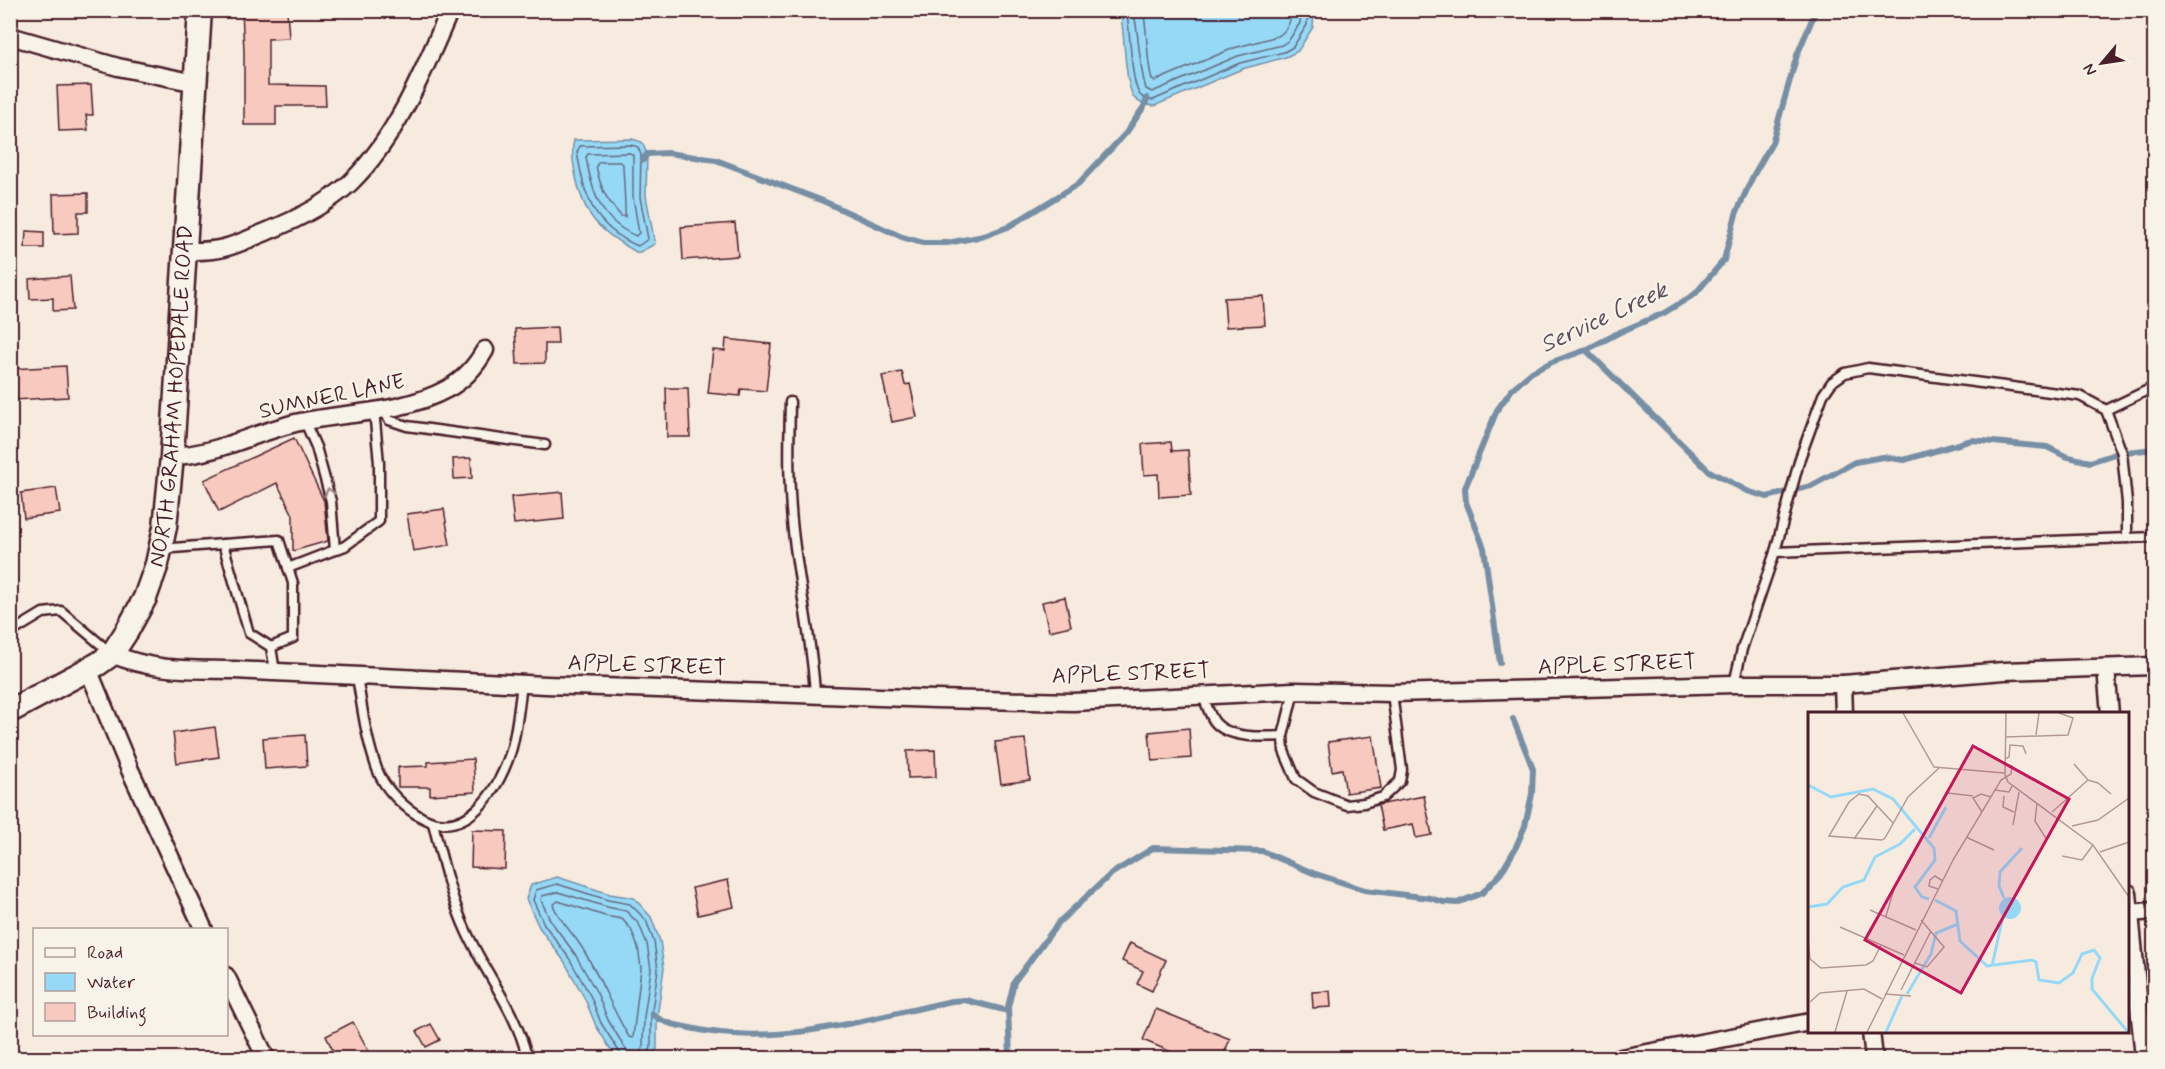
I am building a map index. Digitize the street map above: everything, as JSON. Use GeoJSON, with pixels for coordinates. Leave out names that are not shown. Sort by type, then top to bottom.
{"type":"FeatureCollection","features":[{"type":"Feature","properties":{"kind":"street","name":"NORTH GRAHAM HOPEDALE ROAD"},"geometry":{"type":"LineString","coordinates":[[11,710],[112,654],[145,598],[160,549],[165,527],[172,456],[200,10]]}},
{"type":"Feature","properties":{"kind":"street"},"geometry":{"type":"LineString","coordinates":[[186,251],[209,252],[232,248],[254,239],[313,210],[349,183],[366,165],[394,125],[431,54],[450,10]]}},
{"type":"Feature","properties":{"kind":"street"},"geometry":{"type":"LineString","coordinates":[[10,36],[118,67],[196,83]]}},
{"type":"Feature","properties":{"kind":"street","name":"SUMNER LANE"},"geometry":{"type":"LineString","coordinates":[[172,456],[193,455],[305,422],[412,404],[448,389],[465,377],[478,362],[484,350]]}},
{"type":"Feature","properties":{"kind":"street","name":"APPLE STREET"},"geometry":{"type":"LineString","coordinates":[[112,654],[142,665],[164,669],[522,684],[1073,702],[1294,691],[1392,693],[1734,684],[1843,684],[2004,671],[2154,666]]}},
{"type":"Feature","properties":{"kind":"street"},"geometry":{"type":"LineString","coordinates":[[2106,668],[2110,712]]}},
{"type":"Feature","properties":{"kind":"street"},"geometry":{"type":"LineString","coordinates":[[88,669],[123,755],[203,928]]}},
{"type":"Feature","properties":{"kind":"street"},"geometry":{"type":"LineString","coordinates":[[1843,684],[1844,712]]}},
{"type":"Feature","properties":{"kind":"street"},"geometry":{"type":"LineString","coordinates":[[2144,1059],[2129,913],[2154,911]]}},
{"type":"Feature","properties":{"kind":"street"},"geometry":{"type":"LineString","coordinates":[[228,980],[266,1059]]}},
{"type":"Feature","properties":{"kind":"street"},"geometry":{"type":"LineString","coordinates":[[1622,1059],[1808,1022]]}},
{"type":"Feature","properties":{"kind":"street"},"geometry":{"type":"LineString","coordinates":[[1871,1033],[1874,1059]]}},
{"type":"Feature","properties":{"kind":"lane"},"geometry":{"type":"LineString","coordinates":[[1734,684],[1752,618],[1775,552],[1800,458],[1823,394],[1832,382],[1845,373],[1868,368],[1932,375],[2080,396],[2106,410],[2122,453],[2127,503],[2127,538]]}},
{"type":"Feature","properties":{"kind":"lane"},"geometry":{"type":"LineString","coordinates":[[2106,410],[2154,387]]}},
{"type":"Feature","properties":{"kind":"lane"},"geometry":{"type":"LineString","coordinates":[[790,402],[788,471],[793,532],[813,656],[815,694]]}},
{"type":"Feature","properties":{"kind":"lane"},"geometry":{"type":"LineString","coordinates":[[379,410],[389,420],[407,426],[545,445]]}},
{"type":"Feature","properties":{"kind":"lane"},"geometry":{"type":"LineString","coordinates":[[288,568],[345,546],[379,521],[379,410]]}},
{"type":"Feature","properties":{"kind":"lane"},"geometry":{"type":"LineString","coordinates":[[305,422],[316,447],[331,501],[335,550]]}},
{"type":"Feature","properties":{"kind":"lane"},"geometry":{"type":"LineString","coordinates":[[1775,552],[2154,537]]}},
{"type":"Feature","properties":{"kind":"lane"},"geometry":{"type":"LineString","coordinates":[[160,549],[279,540],[293,583],[292,638],[271,647]]}},
{"type":"Feature","properties":{"kind":"lane"},"geometry":{"type":"LineString","coordinates":[[223,544],[249,633],[271,647],[275,672]]}},
{"type":"Feature","properties":{"kind":"lane"},"geometry":{"type":"LineString","coordinates":[[10,633],[43,613],[62,611],[112,654]]}},
{"type":"Feature","properties":{"kind":"lane"},"geometry":{"type":"LineString","coordinates":[[357,676],[364,720],[378,771],[392,793],[414,813],[433,823],[449,825],[480,808],[498,780],[511,751],[522,684]]}},
{"type":"Feature","properties":{"kind":"lane"},"geometry":{"type":"LineString","coordinates":[[1294,691],[1283,736],[1284,751],[1296,779],[1314,792],[1347,805],[1364,803],[1383,796],[1400,780],[1402,770],[1392,693]]}},
{"type":"Feature","properties":{"kind":"lane"},"geometry":{"type":"LineString","coordinates":[[1202,694],[1215,722],[1222,727],[1237,734],[1252,737],[1283,736]]}},
{"type":"Feature","properties":{"kind":"lane"},"geometry":{"type":"LineString","coordinates":[[433,823],[459,914],[470,940],[517,1028],[527,1058]]}},
{"type":"Feature","properties":{"kind":"water"},"geometry":{"type":"Polygon","coordinates":[[[1120,10],[1314,11],[1313,27],[1298,51],[1286,57],[1242,69],[1154,106],[1137,101],[1130,88],[1120,10]]]}},
{"type":"Feature","properties":{"kind":"water"},"geometry":{"type":"Polygon","coordinates":[[[632,139],[642,142],[647,154],[646,196],[655,244],[638,253],[603,230],[588,212],[578,188],[573,156],[574,140],[632,139]]]}},
{"type":"Feature","properties":{"kind":"water"},"geometry":{"type":"Polygon","coordinates":[[[557,877],[610,894],[634,898],[651,917],[660,941],[664,968],[657,1018],[657,1049],[651,1058],[616,1058],[596,1026],[585,999],[564,961],[539,927],[526,899],[531,885],[557,877]]]}},
{"type":"Feature","properties":{"kind":"building"},"geometry":{"type":"Polygon","coordinates":[[[242,10],[287,10],[289,38],[268,39],[268,85],[325,86],[326,106],[276,106],[276,125],[244,125],[242,10]]]}},
{"type":"Feature","properties":{"kind":"building"},"geometry":{"type":"Polygon","coordinates":[[[91,85],[93,115],[86,115],[88,130],[59,131],[57,86],[91,85]]]}},
{"type":"Feature","properties":{"kind":"building"},"geometry":{"type":"Polygon","coordinates":[[[88,193],[88,212],[78,212],[78,233],[54,234],[53,194],[88,193]]]}},
{"type":"Feature","properties":{"kind":"building"},"geometry":{"type":"Polygon","coordinates":[[[735,223],[738,256],[683,260],[681,227],[735,223]]]}},
{"type":"Feature","properties":{"kind":"building"},"geometry":{"type":"Polygon","coordinates":[[[26,231],[44,232],[44,248],[25,248],[26,231]]]}},
{"type":"Feature","properties":{"kind":"building"},"geometry":{"type":"Polygon","coordinates":[[[70,276],[73,310],[53,311],[53,298],[30,299],[29,279],[70,276]]]}},
{"type":"Feature","properties":{"kind":"building"},"geometry":{"type":"Polygon","coordinates":[[[1263,296],[1265,325],[1226,327],[1224,298],[1263,296]]]}},
{"type":"Feature","properties":{"kind":"building"},"geometry":{"type":"Polygon","coordinates":[[[557,327],[558,344],[545,344],[545,363],[517,364],[515,329],[557,327]]]}},
{"type":"Feature","properties":{"kind":"building"},"geometry":{"type":"Polygon","coordinates":[[[726,339],[771,344],[766,391],[741,389],[740,396],[708,393],[713,350],[725,351],[726,339]]]}},
{"type":"Feature","properties":{"kind":"building"},"geometry":{"type":"Polygon","coordinates":[[[66,366],[68,397],[13,400],[11,369],[66,366]]]}},
{"type":"Feature","properties":{"kind":"building"},"geometry":{"type":"Polygon","coordinates":[[[902,372],[905,385],[910,384],[917,417],[892,422],[882,376],[902,372]]]}},
{"type":"Feature","properties":{"kind":"building"},"geometry":{"type":"Polygon","coordinates":[[[666,388],[688,388],[690,437],[667,437],[666,388]]]}},
{"type":"Feature","properties":{"kind":"building"},"geometry":{"type":"Polygon","coordinates":[[[294,438],[324,501],[328,541],[293,551],[293,515],[277,483],[219,512],[204,480],[294,438]]]}},
{"type":"Feature","properties":{"kind":"building"},"geometry":{"type":"Polygon","coordinates":[[[1171,442],[1172,451],[1188,450],[1191,495],[1159,497],[1158,474],[1144,475],[1142,444],[1171,442]]]}},
{"type":"Feature","properties":{"kind":"building"},"geometry":{"type":"Polygon","coordinates":[[[471,458],[472,478],[454,479],[453,459],[471,458]]]}},
{"type":"Feature","properties":{"kind":"building"},"geometry":{"type":"Polygon","coordinates":[[[56,488],[60,513],[24,518],[21,493],[56,488]]]}},
{"type":"Feature","properties":{"kind":"building"},"geometry":{"type":"Polygon","coordinates":[[[562,492],[564,519],[514,524],[511,497],[562,492]]]}},
{"type":"Feature","properties":{"kind":"building"},"geometry":{"type":"Polygon","coordinates":[[[444,509],[450,545],[413,551],[407,514],[444,509]]]}},
{"type":"Feature","properties":{"kind":"building"},"geometry":{"type":"Polygon","coordinates":[[[1065,597],[1071,626],[1049,631],[1042,602],[1065,597]]]}},
{"type":"Feature","properties":{"kind":"building"},"geometry":{"type":"Polygon","coordinates":[[[215,727],[219,757],[177,763],[173,733],[215,727]]]}},
{"type":"Feature","properties":{"kind":"building"},"geometry":{"type":"Polygon","coordinates":[[[1189,728],[1191,758],[1152,761],[1149,732],[1189,728]]]}},
{"type":"Feature","properties":{"kind":"building"},"geometry":{"type":"Polygon","coordinates":[[[305,735],[307,766],[265,769],[263,738],[305,735]]]}},
{"type":"Feature","properties":{"kind":"building"},"geometry":{"type":"Polygon","coordinates":[[[1373,736],[1381,788],[1346,793],[1342,769],[1332,771],[1328,742],[1373,736]]]}},
{"type":"Feature","properties":{"kind":"building"},"geometry":{"type":"Polygon","coordinates":[[[1025,739],[1030,780],[1001,784],[995,742],[1025,739]]]}},
{"type":"Feature","properties":{"kind":"building"},"geometry":{"type":"Polygon","coordinates":[[[935,750],[936,777],[908,778],[907,751],[935,750]]]}},
{"type":"Feature","properties":{"kind":"building"},"geometry":{"type":"Polygon","coordinates":[[[473,759],[475,792],[430,795],[430,787],[398,787],[398,767],[428,766],[428,762],[473,759]]]}},
{"type":"Feature","properties":{"kind":"building"},"geometry":{"type":"Polygon","coordinates":[[[1424,796],[1432,835],[1416,838],[1413,824],[1383,830],[1378,805],[1424,796]]]}},
{"type":"Feature","properties":{"kind":"building"},"geometry":{"type":"Polygon","coordinates":[[[472,830],[506,831],[505,869],[471,867],[472,830]]]}},
{"type":"Feature","properties":{"kind":"building"},"geometry":{"type":"Polygon","coordinates":[[[728,880],[734,907],[698,915],[692,888],[728,880]]]}},
{"type":"Feature","properties":{"kind":"building"},"geometry":{"type":"Polygon","coordinates":[[[1130,943],[1166,960],[1152,991],[1137,984],[1143,971],[1122,961],[1130,943]]]}},
{"type":"Feature","properties":{"kind":"building"},"geometry":{"type":"Polygon","coordinates":[[[1330,991],[1331,1007],[1313,1008],[1312,992],[1330,991]]]}},
{"type":"Feature","properties":{"kind":"building"},"geometry":{"type":"Polygon","coordinates":[[[1156,1009],[1230,1039],[1222,1059],[1188,1059],[1143,1040],[1156,1009]]]}},
{"type":"Feature","properties":{"kind":"building"},"geometry":{"type":"Polygon","coordinates":[[[353,1022],[373,1059],[337,1059],[326,1036],[353,1022]]]}},
{"type":"Feature","properties":{"kind":"building"},"geometry":{"type":"Polygon","coordinates":[[[431,1024],[440,1040],[426,1047],[417,1031],[431,1024]]]}},
{"type":"Feature","properties":{"kind":"waterway"},"geometry":{"type":"LineString","coordinates":[[1306,13],[1314,14],[1331,10]]}},
{"type":"Feature","properties":{"kind":"waterway","name":"Service Creek"},"geometry":{"type":"LineString","coordinates":[[1500,663],[1484,548],[1466,502],[1465,488],[1497,410],[1513,388],[1532,372],[1586,350],[1664,313],[1695,294],[1724,260],[1736,214],[1753,176],[1772,143],[1797,55],[1816,10]]}},
{"type":"Feature","properties":{"kind":"waterway"},"geometry":{"type":"LineString","coordinates":[[643,160],[647,154],[668,153],[716,160],[823,201],[902,237],[923,243],[947,243],[984,236],[1008,227],[1078,184],[1126,133],[1145,105],[1147,98]]}},
{"type":"Feature","properties":{"kind":"waterway"},"geometry":{"type":"LineString","coordinates":[[1586,350],[1709,471],[1747,491],[1767,497],[1811,486],[1855,462],[1883,457],[1904,460],[1972,440],[2047,447],[2065,456],[2090,462],[2118,453],[2154,449]]}},
{"type":"Feature","properties":{"kind":"waterway","name":"Service Creek"},"geometry":{"type":"LineString","coordinates":[[1010,1058],[1008,1007],[1014,982],[1059,922],[1111,874],[1153,848],[1262,851],[1313,873],[1365,890],[1430,898],[1443,902],[1457,903],[1482,893],[1501,873],[1515,849],[1525,826],[1532,794],[1533,769],[1513,719]]}},
{"type":"Feature","properties":{"kind":"waterway"},"geometry":{"type":"LineString","coordinates":[[652,1013],[664,1021],[679,1026],[723,1033],[756,1035],[822,1029],[952,1001],[965,1000],[1008,1011]]}}]}
